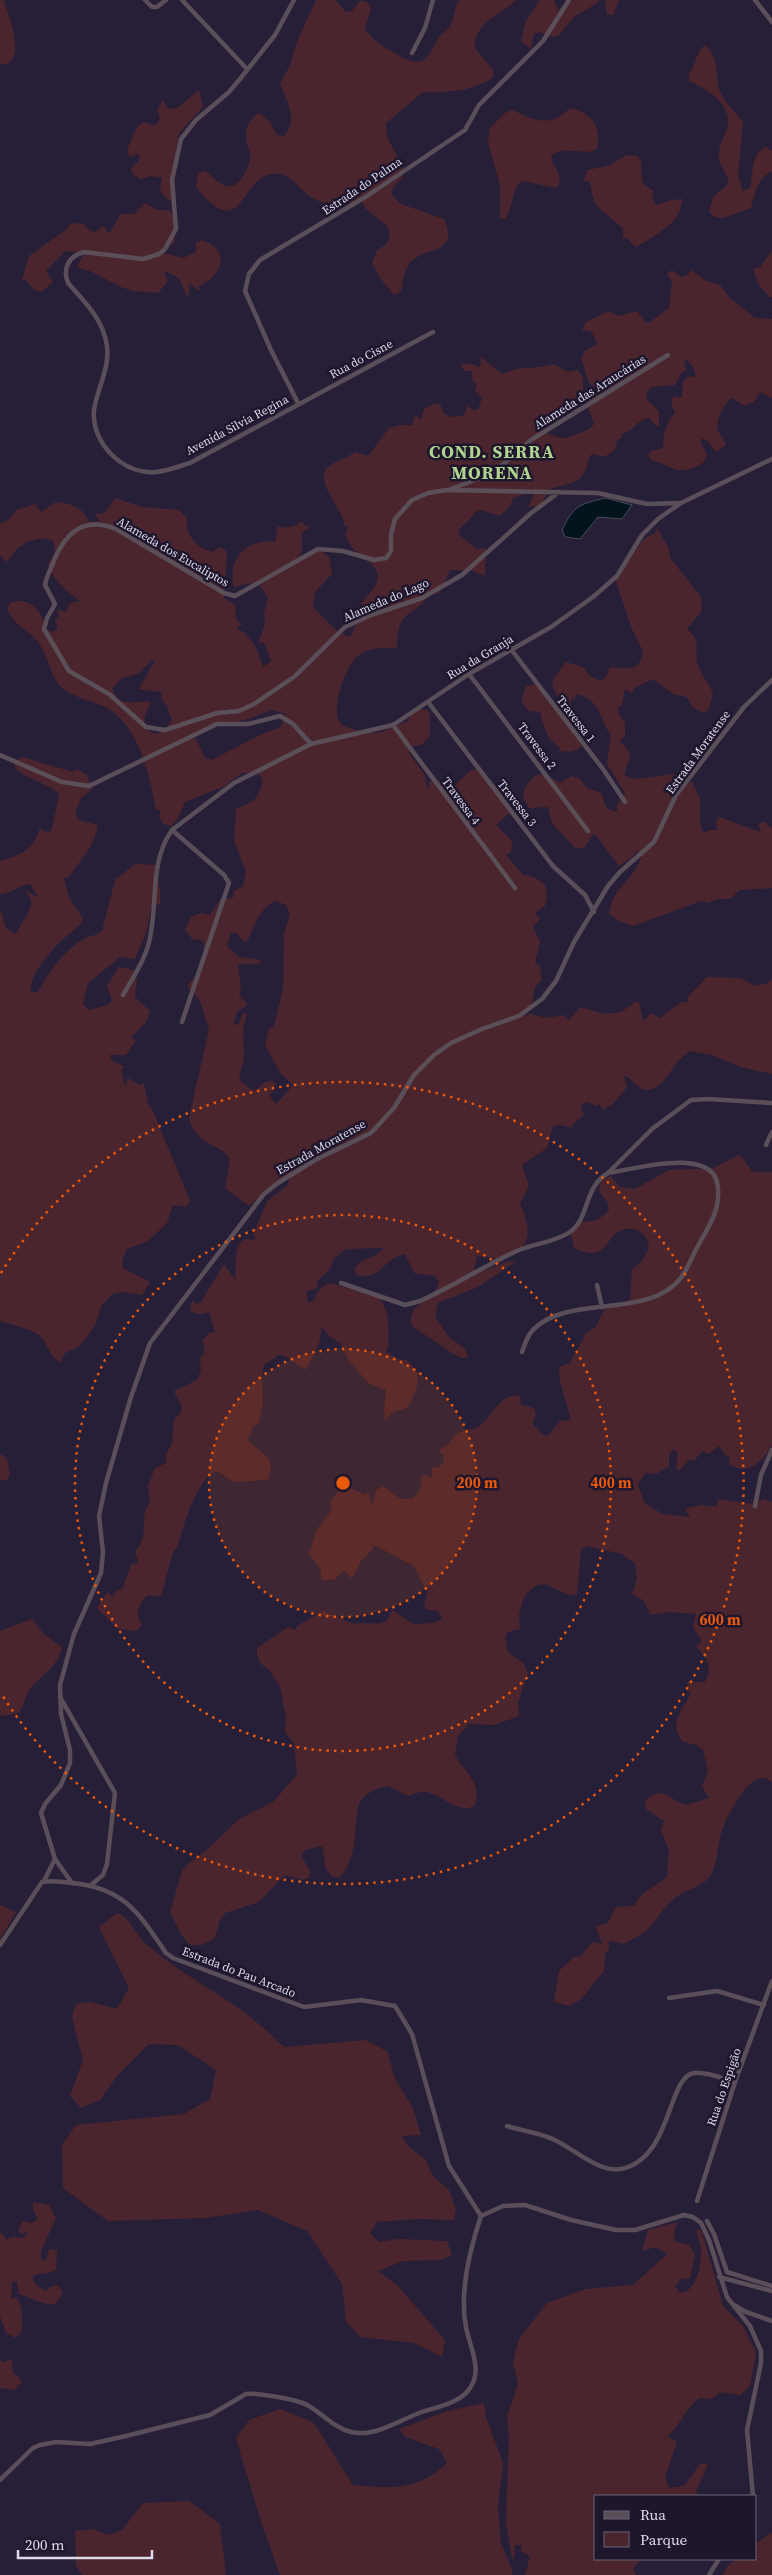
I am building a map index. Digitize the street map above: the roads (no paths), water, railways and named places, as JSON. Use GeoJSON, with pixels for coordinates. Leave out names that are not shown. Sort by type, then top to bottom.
{"type":"FeatureCollection","features":[{"type":"Feature","properties":{"kind":"street"},"geometry":{"type":"LineString","coordinates":[[145,0],[152,7],[157,7],[166,0]]}},
{"type":"Feature","properties":{"kind":"street"},"geometry":{"type":"LineString","coordinates":[[182,0],[248,69]]}},
{"type":"Feature","properties":{"kind":"street","name":"Avenida Silvia Regina"},"geometry":{"type":"LineString","coordinates":[[294,0],[284,22],[248,69],[229,92],[196,120],[181,139],[172,180],[176,229],[165,249],[159,254],[143,259],[84,252],[70,260],[65,276],[94,312],[104,333],[107,360],[96,398],[94,420],[104,447],[126,465],[147,472],[156,472],[190,463],[298,403]]}},
{"type":"Feature","properties":{"kind":"street"},"geometry":{"type":"LineString","coordinates":[[412,53],[425,28],[433,0]]}},
{"type":"Feature","properties":{"kind":"street","name":"Estrada do Palma"},"geometry":{"type":"LineString","coordinates":[[298,403],[271,350],[245,291],[253,267],[274,251],[367,196],[414,163],[458,136],[469,125],[479,105],[542,40],[569,0]]}},
{"type":"Feature","properties":{"kind":"street"},"geometry":{"type":"LineString","coordinates":[[756,0],[772,22]]}},
{"type":"Feature","properties":{"kind":"street","name":"Rua do Cisne"},"geometry":{"type":"LineString","coordinates":[[298,403],[433,332]]}},
{"type":"Feature","properties":{"kind":"street","name":"Alameda das Araucárias"},"geometry":{"type":"LineString","coordinates":[[447,490],[493,473],[532,440],[668,355]]}},
{"type":"Feature","properties":{"kind":"street","name":"Rua da Granja"},"geometry":{"type":"LineString","coordinates":[[172,830],[234,783],[311,744],[393,725],[510,648],[551,627],[608,586],[649,526],[682,502],[772,462]]}},
{"type":"Feature","properties":{"kind":"street"},"geometry":{"type":"LineString","coordinates":[[447,490],[607,494],[646,504],[682,502]]}},
{"type":"Feature","properties":{"kind":"street","name":"Alameda dos Eucaliptos"},"geometry":{"type":"LineString","coordinates":[[217,713],[165,730],[146,727],[109,694],[69,671],[44,630],[47,618],[55,604],[46,588],[45,581],[55,557],[71,534],[88,525],[106,525],[131,537],[224,593],[235,596],[318,549],[343,551],[374,560],[386,558],[391,551],[392,526],[399,512],[419,496],[447,490]]}},
{"type":"Feature","properties":{"kind":"street","name":"Alameda do Lago"},"geometry":{"type":"LineString","coordinates":[[217,713],[239,711],[275,691],[294,677],[345,627],[371,615],[422,598],[462,575],[530,514],[559,492]]}},
{"type":"Feature","properties":{"kind":"street","name":"Travessa 1"},"geometry":{"type":"LineString","coordinates":[[510,648],[603,769],[625,802]]}},
{"type":"Feature","properties":{"kind":"street","name":"Travessa 2"},"geometry":{"type":"LineString","coordinates":[[469,674],[588,831]]}},
{"type":"Feature","properties":{"kind":"street","name":"Estrada Moratense"},"geometry":{"type":"LineString","coordinates":[[55,1859],[41,1813],[45,1804],[62,1785],[70,1763],[70,1750],[66,1739],[59,1696],[74,1634],[101,1573],[100,1516],[106,1483],[142,1362],[162,1325],[264,1194],[278,1182],[315,1160],[371,1133],[394,1108],[414,1075],[434,1055],[450,1043],[519,1016],[535,1007],[556,981],[574,942],[614,878],[654,842],[676,795],[744,707],[772,680]]}},
{"type":"Feature","properties":{"kind":"street","name":"Travessa 3"},"geometry":{"type":"LineString","coordinates":[[428,702],[553,866],[585,895],[594,912]]}},
{"type":"Feature","properties":{"kind":"street"},"geometry":{"type":"LineString","coordinates":[[0,755],[62,782],[89,786],[217,724],[248,724],[280,716],[293,724],[311,744]]}},
{"type":"Feature","properties":{"kind":"street","name":"Travessa 4"},"geometry":{"type":"LineString","coordinates":[[393,725],[515,888]]}},
{"type":"Feature","properties":{"kind":"street"},"geometry":{"type":"LineString","coordinates":[[123,995],[142,963],[148,945],[157,872],[165,839],[172,830],[224,875],[229,883],[182,1022]]}},
{"type":"Feature","properties":{"kind":"street"},"geometry":{"type":"LineString","coordinates":[[341,1283],[406,1304],[420,1302],[514,1252],[553,1240],[570,1232],[578,1224],[593,1187],[600,1178],[608,1173],[652,1128],[691,1100],[772,1103]]}},
{"type":"Feature","properties":{"kind":"street"},"geometry":{"type":"LineString","coordinates":[[766,1145],[772,1132]]}},
{"type":"Feature","properties":{"kind":"street"},"geometry":{"type":"LineString","coordinates":[[522,1352],[532,1330],[546,1320],[602,1307],[650,1299],[675,1285],[716,1213],[718,1186],[713,1172],[694,1162],[608,1173]]}},
{"type":"Feature","properties":{"kind":"street"},"geometry":{"type":"LineString","coordinates":[[597,1285],[602,1307]]}},
{"type":"Feature","properties":{"kind":"street"},"geometry":{"type":"LineString","coordinates":[[755,1506],[762,1475],[772,1450]]}},
{"type":"Feature","properties":{"kind":"street"},"geometry":{"type":"LineString","coordinates":[[59,1696],[116,1793],[107,1864],[103,1875],[91,1885]]}},
{"type":"Feature","properties":{"kind":"street"},"geometry":{"type":"LineString","coordinates":[[0,1945],[37,1887],[44,1881],[55,1859],[72,1883]]}},
{"type":"Feature","properties":{"kind":"street","name":"Estrada do Pau Arcado"},"geometry":{"type":"LineString","coordinates":[[44,1881],[91,1885],[110,1891],[130,1906],[166,1953],[173,1958],[304,2007],[361,2000],[386,2002],[395,2006],[400,2011],[412,2034],[449,2166],[481,2216]]}},
{"type":"Feature","properties":{"kind":"street","name":"Rua do Espigão"},"geometry":{"type":"LineString","coordinates":[[697,2201],[735,2082],[772,1981]]}},
{"type":"Feature","properties":{"kind":"street"},"geometry":{"type":"LineString","coordinates":[[669,1998],[717,1991],[764,2005]]}},
{"type":"Feature","properties":{"kind":"street"},"geometry":{"type":"LineString","coordinates":[[507,2126],[554,2140],[599,2165],[621,2169],[644,2157],[656,2144],[679,2088],[687,2076],[696,2072],[735,2082]]}},
{"type":"Feature","properties":{"kind":"street"},"geometry":{"type":"LineString","coordinates":[[0,2480],[33,2448],[40,2445],[56,2442],[90,2444],[126,2436],[210,2415],[246,2394],[305,2404],[339,2427],[358,2433],[386,2427],[465,2394],[474,2377],[475,2355],[466,2330],[464,2304],[470,2252],[481,2216],[503,2206],[525,2205],[571,2220],[610,2229],[629,2231],[679,2216],[690,2216],[698,2220],[704,2227],[719,2277],[728,2298],[750,2326],[761,2357],[748,2425],[753,2495]]}},
{"type":"Feature","properties":{"kind":"street"},"geometry":{"type":"LineString","coordinates":[[707,2221],[714,2234],[727,2272],[772,2286]]}},
{"type":"Feature","properties":{"kind":"street"},"geometry":{"type":"LineString","coordinates":[[719,2277],[772,2291]]}},
{"type":"Feature","properties":{"kind":"street"},"geometry":{"type":"LineString","coordinates":[[728,2298],[746,2312],[772,2321]]}},
{"type":"Feature","properties":{"kind":"street"},"geometry":{"type":"LineString","coordinates":[[708,2575],[718,2560]]}},
{"type":"Feature","properties":{"kind":"water"},"geometry":{"type":"Polygon","coordinates":[[[606,498],[632,505],[622,519],[598,517],[580,539],[565,537],[562,530],[574,510],[584,504],[606,498]]]}},
{"type":"Feature","properties":{"kind":"district","name":"COND. SERRA MORENA"},"geometry":{"type":"Point","coordinates":[492,462]}}]}
